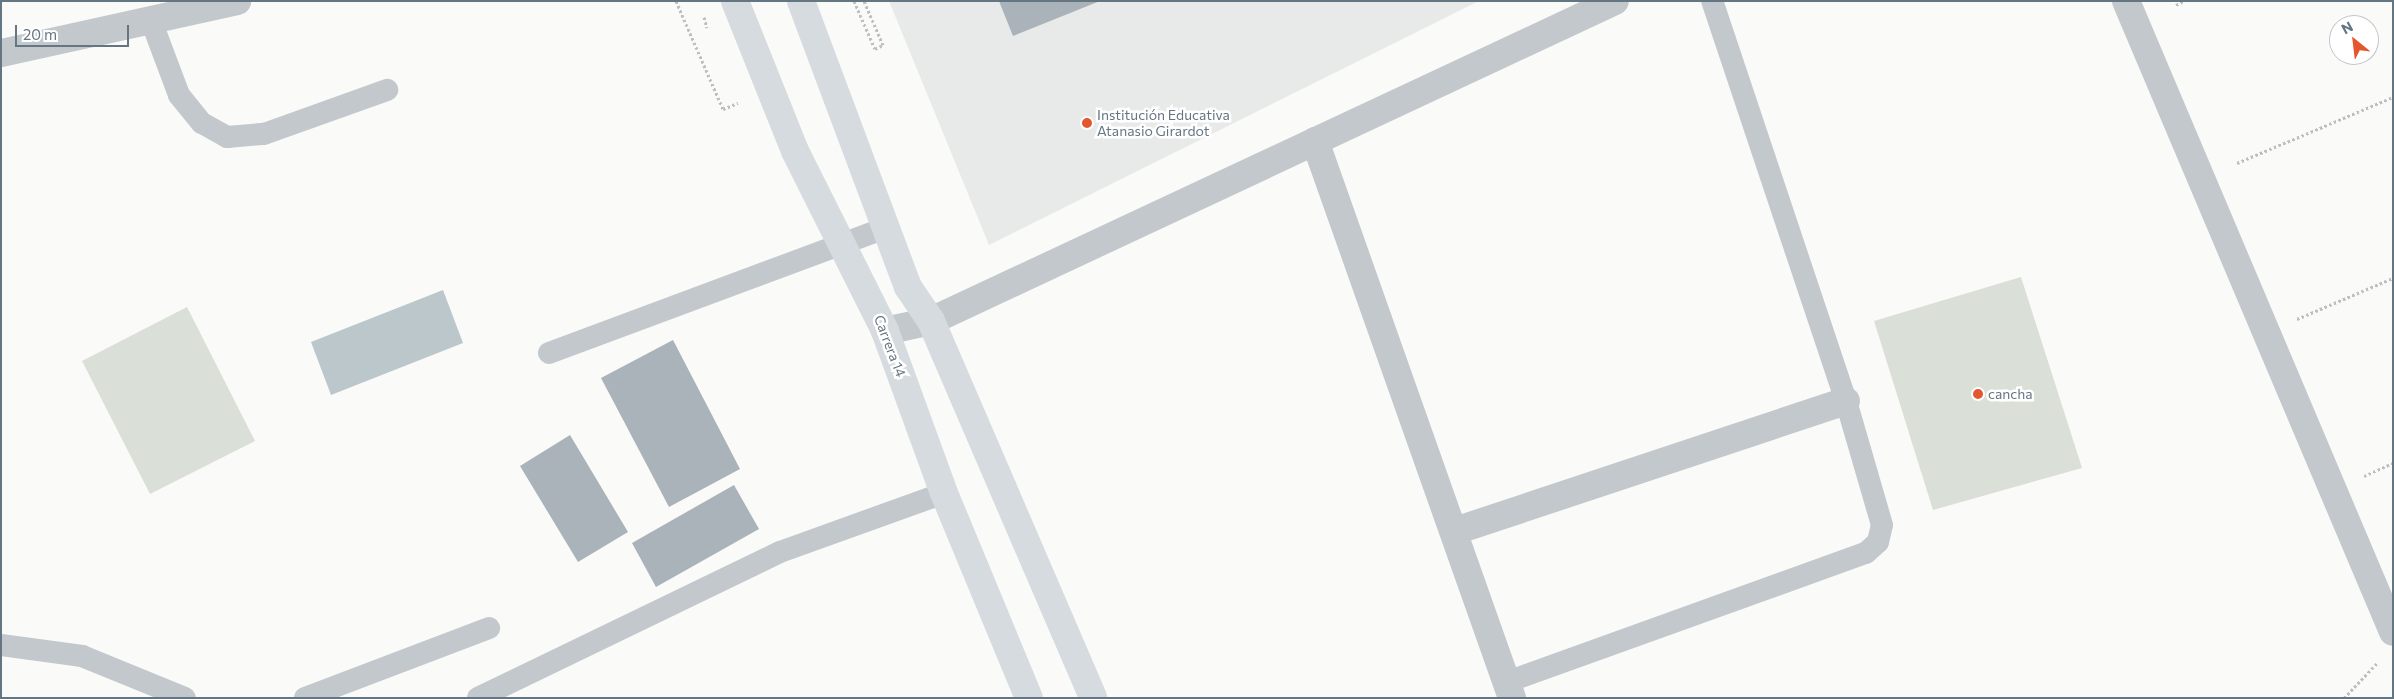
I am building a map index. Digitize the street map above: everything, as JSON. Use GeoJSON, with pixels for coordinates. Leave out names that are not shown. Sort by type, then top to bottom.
{"type":"FeatureCollection","features":[{"type":"Feature","properties":{"kind":"main road","name":"Carrera 14"},"geometry":{"type":"LineString","coordinates":[[735,1],[796,151],[845,244],[885,331],[944,493],[1029,698]]}},
{"type":"Feature","properties":{"kind":"main road"},"geometry":{"type":"LineString","coordinates":[[801,1],[908,287],[931,320],[1093,698]]}},
{"type":"Feature","properties":{"kind":"street"},"geometry":{"type":"LineString","coordinates":[[1,52],[152,23],[237,1]]}},
{"type":"Feature","properties":{"kind":"street"},"geometry":{"type":"LineString","coordinates":[[885,331],[931,320],[1615,1]]}},
{"type":"Feature","properties":{"kind":"street"},"geometry":{"type":"LineString","coordinates":[[2126,1],[2389,643]]}},
{"type":"Feature","properties":{"kind":"street"},"geometry":{"type":"LineString","coordinates":[[1315,141],[1510,690]]}},
{"type":"Feature","properties":{"kind":"street"},"geometry":{"type":"LineString","coordinates":[[1455,531],[1846,401]]}},
{"type":"Feature","properties":{"kind":"lane"},"geometry":{"type":"LineString","coordinates":[[1510,690],[1866,553],[1878,542],[1882,525],[1846,401],[1712,1]]}},
{"type":"Feature","properties":{"kind":"lane"},"geometry":{"type":"LineString","coordinates":[[152,23],[179,95],[202,123],[227,137],[264,134],[387,90]]}},
{"type":"Feature","properties":{"kind":"lane"},"geometry":{"type":"LineString","coordinates":[[549,353],[886,228]]}},
{"type":"Feature","properties":{"kind":"lane"},"geometry":{"type":"LineString","coordinates":[[478,698],[780,552],[944,493]]}},
{"type":"Feature","properties":{"kind":"lane"},"geometry":{"type":"LineString","coordinates":[[305,698],[489,628]]}},
{"type":"Feature","properties":{"kind":"lane"},"geometry":{"type":"LineString","coordinates":[[1,644],[82,656],[185,698]]}},
{"type":"Feature","properties":{"kind":"path"},"geometry":{"type":"LineString","coordinates":[[676,1],[723,109],[739,102],[735,94]]}},
{"type":"Feature","properties":{"kind":"path"},"geometry":{"type":"LineString","coordinates":[[854,1],[875,49],[883,45],[864,1]]}},
{"type":"Feature","properties":{"kind":"path"},"geometry":{"type":"LineString","coordinates":[[2176,5],[2184,1]]}},
{"type":"Feature","properties":{"kind":"path"},"geometry":{"type":"LineString","coordinates":[[710,15],[702,18],[710,35]]}},
{"type":"Feature","properties":{"kind":"path"},"geometry":{"type":"LineString","coordinates":[[2237,163],[2393,97]]}},
{"type":"Feature","properties":{"kind":"path"},"geometry":{"type":"LineString","coordinates":[[2297,319],[2393,278]]}},
{"type":"Feature","properties":{"kind":"path"},"geometry":{"type":"LineString","coordinates":[[2358,478],[2393,463]]}},
{"type":"Feature","properties":{"kind":"path"},"geometry":{"type":"LineString","coordinates":[[2344,698],[2389,643]]}},
{"type":"Feature","properties":{"kind":"shaded area","name":"Institución Educativa Atanasio Girardot"},"geometry":{"type":"Polygon","coordinates":[[[889,1],[1479,1],[989,245],[889,1]]]}},
{"type":"Feature","properties":{"kind":"shaded area","name":"cancha"},"geometry":{"type":"Polygon","coordinates":[[[2021,277],[2082,468],[1933,510],[1874,321],[2021,277]]]}},
{"type":"Feature","properties":{"kind":"shaded area"},"geometry":{"type":"Polygon","coordinates":[[[443,290],[463,343],[331,395],[311,342],[443,290]]]}},
{"type":"Feature","properties":{"kind":"shaded area"},"geometry":{"type":"Polygon","coordinates":[[[187,307],[255,441],[150,494],[82,361],[187,307]]]}},
{"type":"Feature","properties":{"kind":"building"},"geometry":{"type":"Polygon","coordinates":[[[999,1],[1100,1],[1013,36],[999,1]]]}},
{"type":"Feature","properties":{"kind":"building"},"geometry":{"type":"Polygon","coordinates":[[[673,340],[740,469],[669,507],[601,378],[673,340]]]}},
{"type":"Feature","properties":{"kind":"building"},"geometry":{"type":"Polygon","coordinates":[[[570,435],[628,532],[578,562],[520,466],[570,435]]]}},
{"type":"Feature","properties":{"kind":"building"},"geometry":{"type":"Polygon","coordinates":[[[734,485],[759,529],[656,587],[632,543],[734,485]]]}},
{"type":"Feature","properties":{"kind":"place","name":"Institución Educativa Atanasio Girardot"},"geometry":{"type":"Point","coordinates":[1087,123]}},
{"type":"Feature","properties":{"kind":"place","name":"cancha"},"geometry":{"type":"Point","coordinates":[1978,394]}}]}
